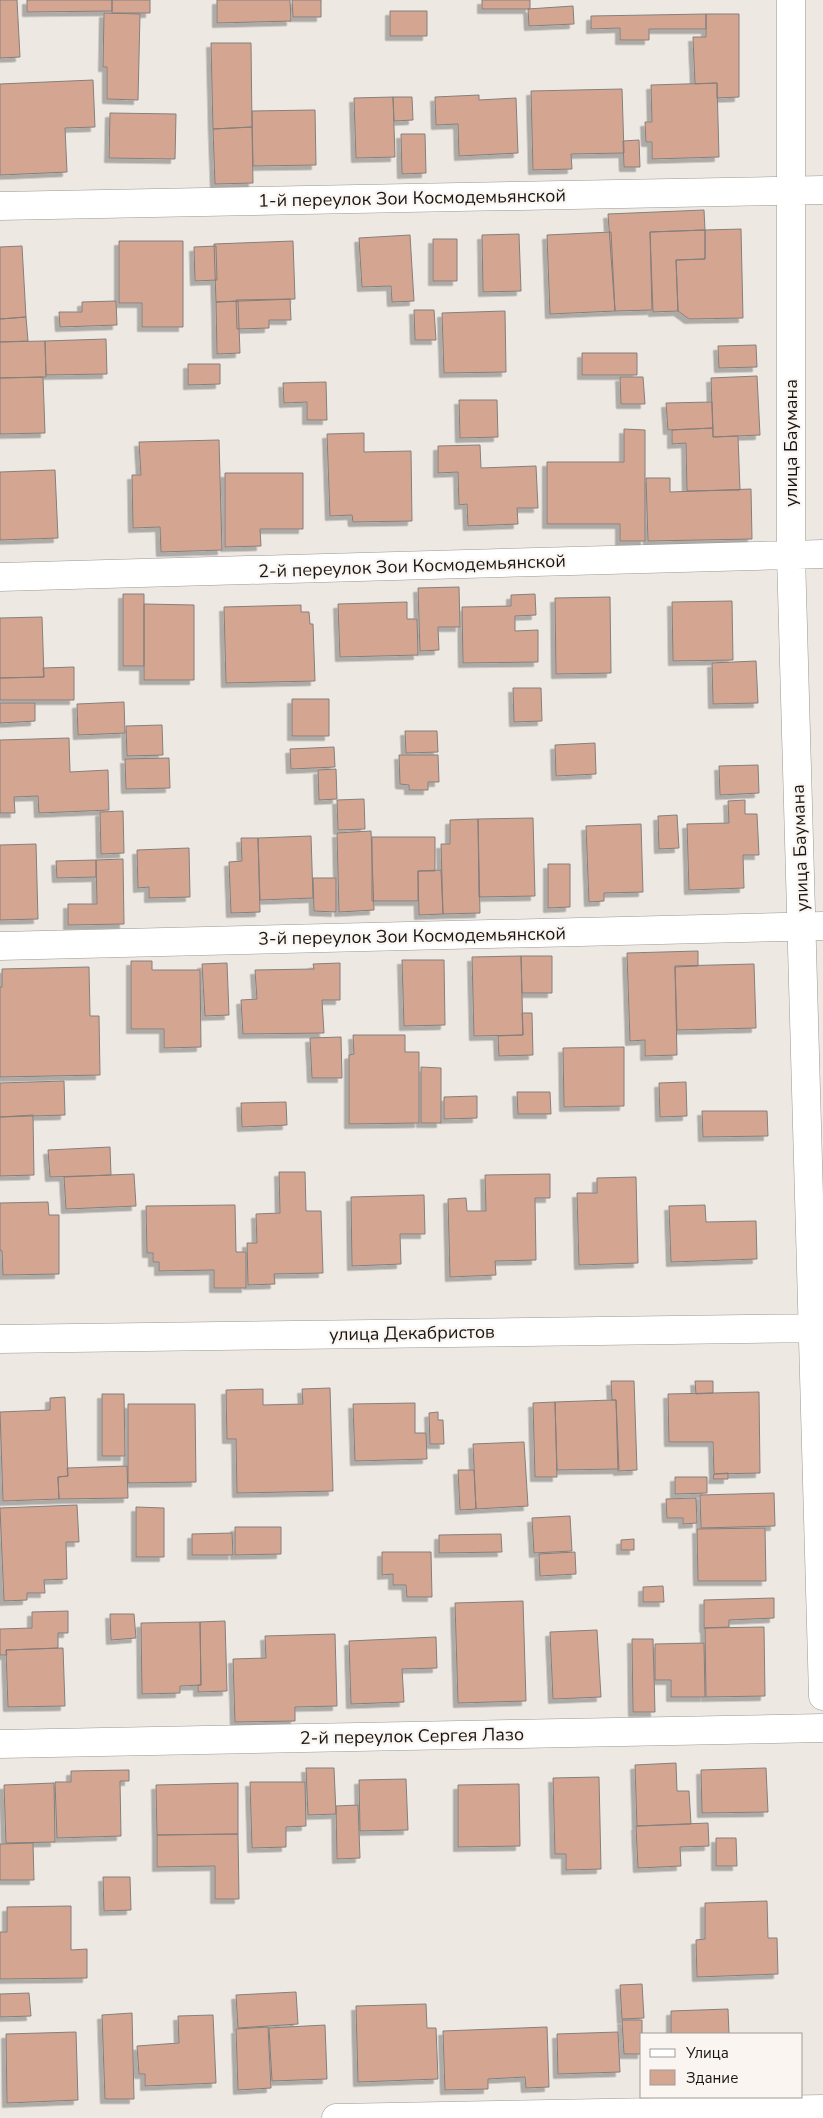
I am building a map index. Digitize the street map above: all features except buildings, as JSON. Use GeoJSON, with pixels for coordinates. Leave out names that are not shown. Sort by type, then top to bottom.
{"type":"FeatureCollection","features":[{"type":"Feature","properties":{"kind":"street","name":"улица Баумана"},"geometry":{"type":"LineString","coordinates":[[790,0],[791,555],[813,927],[823,1696]]}},
{"type":"Feature","properties":{"kind":"street","name":"1-й переулок Зои Космодемьянской"},"geometry":{"type":"LineString","coordinates":[[0,206],[823,190]]}},
{"type":"Feature","properties":{"kind":"street","name":"2-й переулок Зои Космодемьянской"},"geometry":{"type":"LineString","coordinates":[[0,577],[823,554]]}},
{"type":"Feature","properties":{"kind":"street","name":"3-й переулок Зои Космодемьянской"},"geometry":{"type":"LineString","coordinates":[[0,946],[813,927]]}},
{"type":"Feature","properties":{"kind":"street","name":"улица Декабристов"},"geometry":{"type":"LineString","coordinates":[[0,1339],[818,1328]]}},
{"type":"Feature","properties":{"kind":"street","name":"2-й переулок Сергея Лазо"},"geometry":{"type":"LineString","coordinates":[[0,1744],[823,1728]]}},
{"type":"Feature","properties":{"kind":"street"},"geometry":{"type":"LineString","coordinates":[[336,2118],[823,2109]]}}]}
